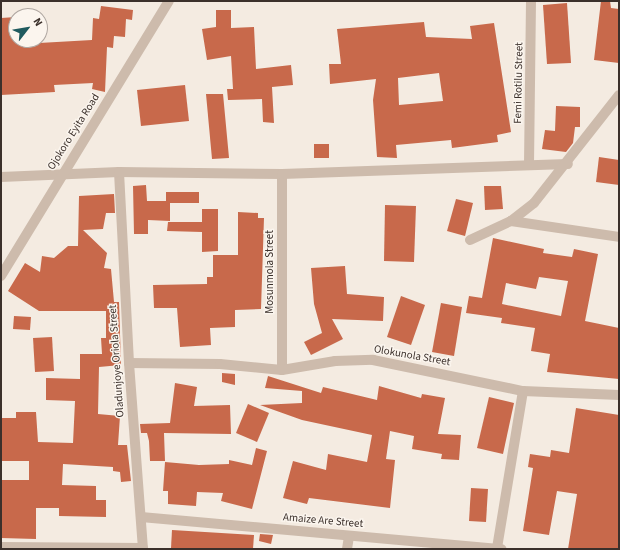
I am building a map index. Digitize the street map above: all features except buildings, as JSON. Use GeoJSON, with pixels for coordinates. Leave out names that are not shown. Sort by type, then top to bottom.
{"type":"FeatureCollection","features":[{"type":"Feature","properties":{"kind":"street","name":"Ojokoro Eyita Road"},"geometry":{"type":"LineString","coordinates":[[1,276],[60,176],[169,1]]}},
{"type":"Feature","properties":{"kind":"street","name":"Femi Rotilu Street"},"geometry":{"type":"LineString","coordinates":[[529,165],[531,1]]}},
{"type":"Feature","properties":{"kind":"street"},"geometry":{"type":"LineString","coordinates":[[470,240],[511,221],[534,203],[568,164],[619,95]]}},
{"type":"Feature","properties":{"kind":"street"},"geometry":{"type":"LineString","coordinates":[[1,178],[119,172],[282,174],[568,164]]}},
{"type":"Feature","properties":{"kind":"street","name":"Oladunjoye Oriola Street"},"geometry":{"type":"LineString","coordinates":[[119,172],[128,363],[143,549]]}},
{"type":"Feature","properties":{"kind":"street","name":"Mosunmola Street"},"geometry":{"type":"LineString","coordinates":[[282,174],[282,370]]}},
{"type":"Feature","properties":{"kind":"street"},"geometry":{"type":"LineString","coordinates":[[511,221],[619,237]]}},
{"type":"Feature","properties":{"kind":"street","name":"Olokunola Street"},"geometry":{"type":"LineString","coordinates":[[128,363],[220,364],[282,370],[329,361],[373,360],[523,392],[619,395]]}},
{"type":"Feature","properties":{"kind":"street"},"geometry":{"type":"LineString","coordinates":[[500,549],[523,392]]}},
{"type":"Feature","properties":{"kind":"street","name":"Amaize Are Street"},"geometry":{"type":"LineString","coordinates":[[141,517],[500,549]]}},
{"type":"Feature","properties":{"kind":"street"},"geometry":{"type":"LineString","coordinates":[[347,549],[349,536]]}},
{"type":"Feature","properties":{"kind":"street"},"geometry":{"type":"LineString","coordinates":[[1,547],[143,549]]}}]}
